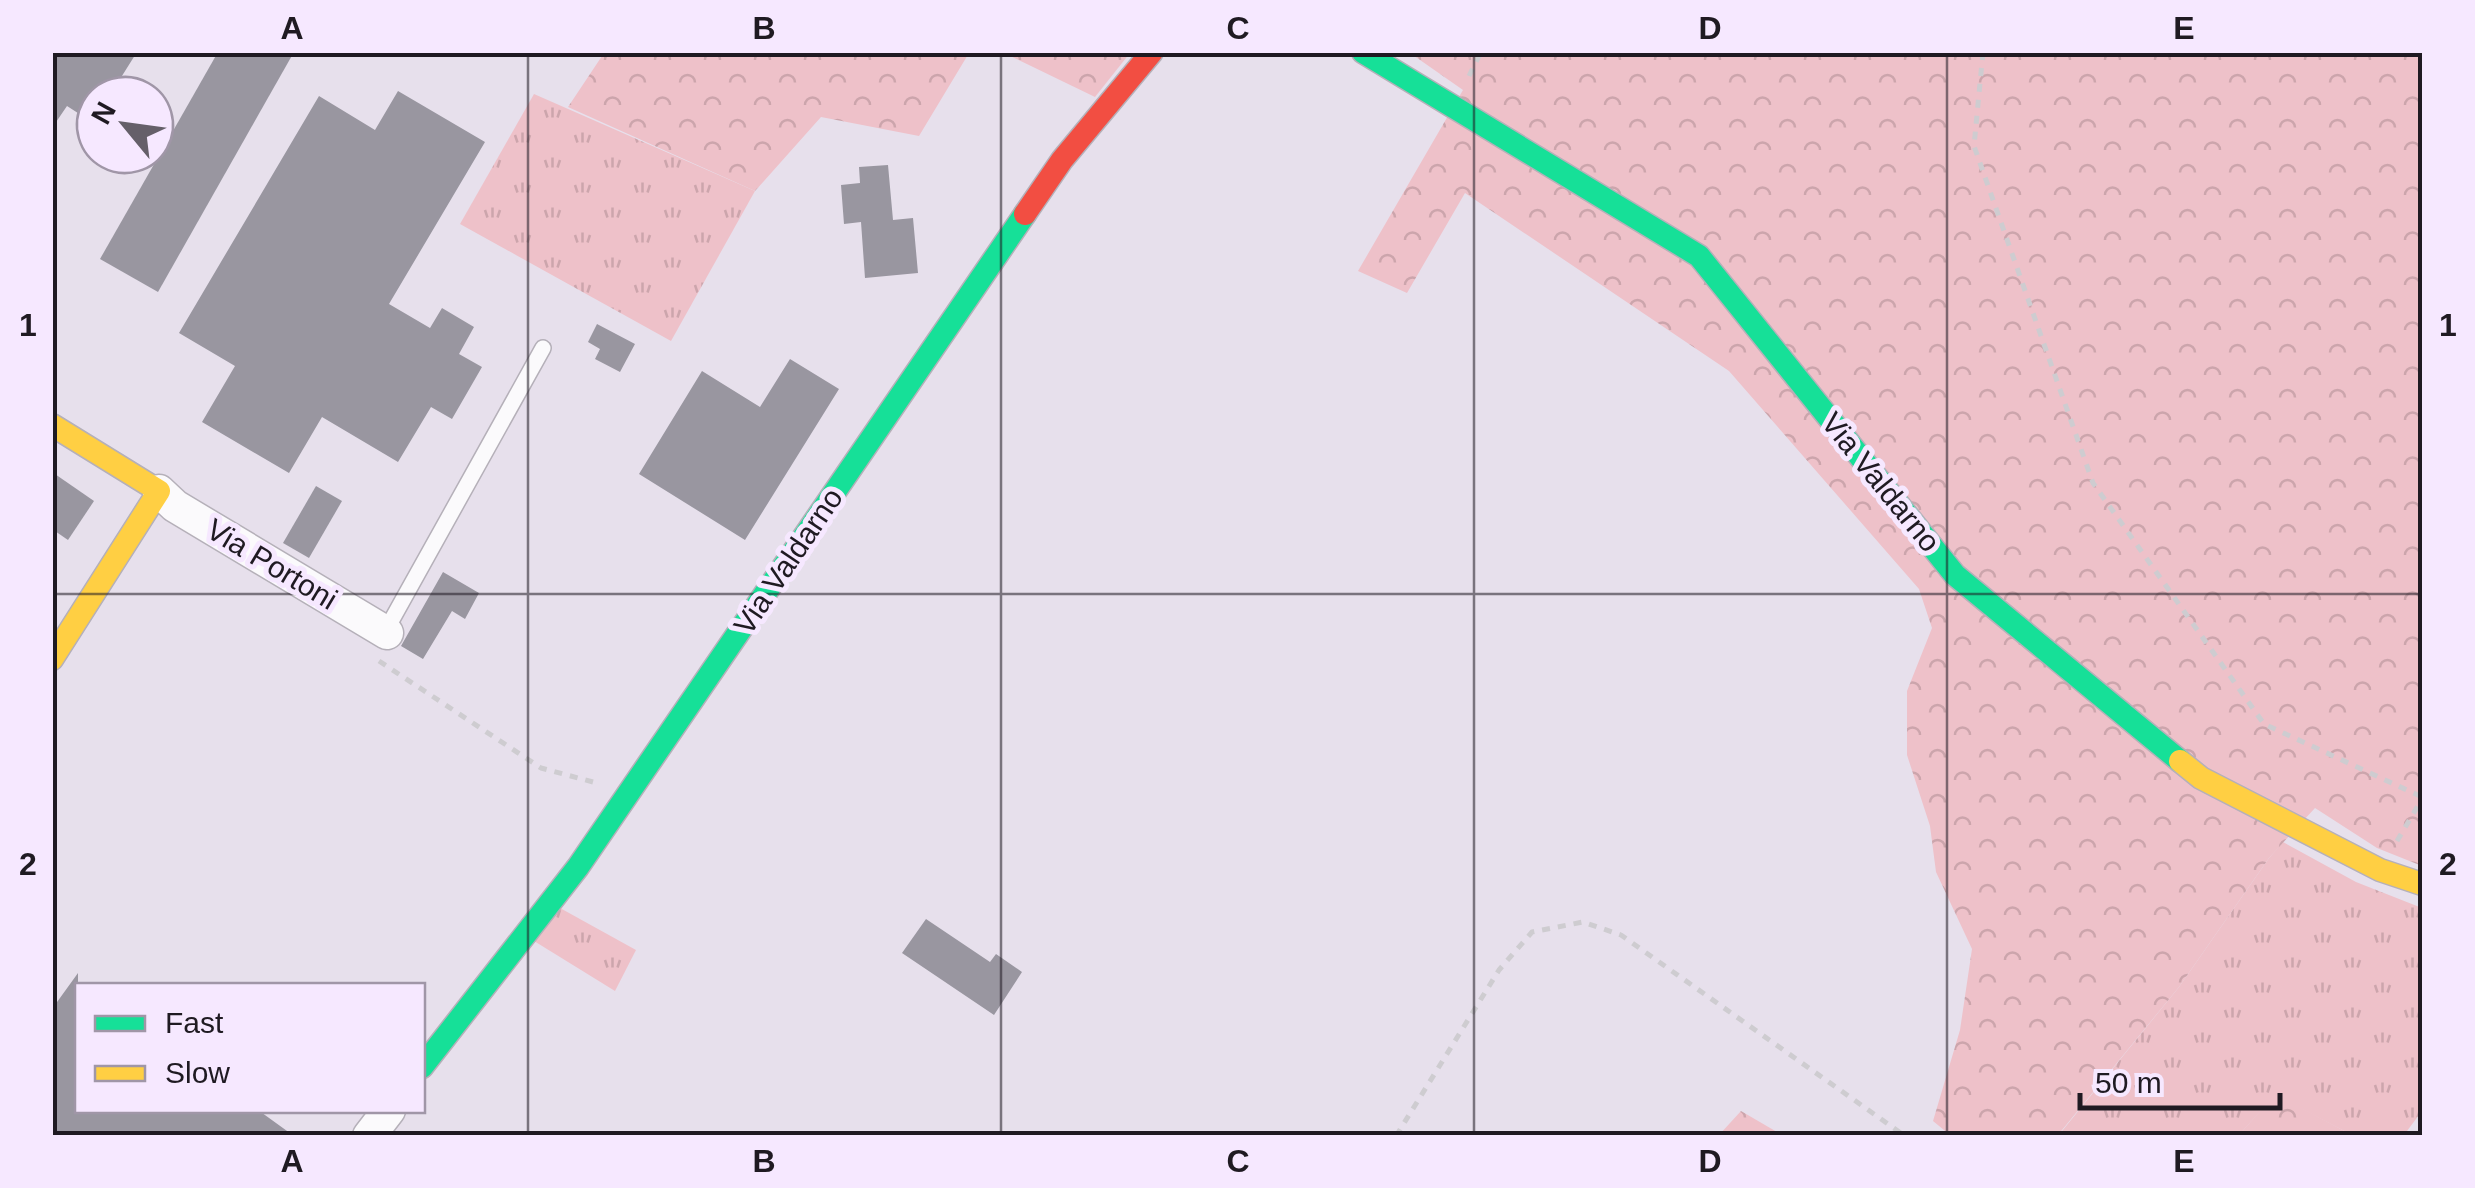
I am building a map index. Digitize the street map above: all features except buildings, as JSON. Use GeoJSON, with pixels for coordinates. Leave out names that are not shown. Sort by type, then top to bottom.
{"type":"FeatureCollection","features":[{"type":"Feature","properties":{"kind":"street","name":"Via Valdarno"},"geometry":{"type":"LineString","coordinates":[[425,1063],[578,867],[1062,160],[1152,52]]}},
{"type":"Feature","properties":{"kind":"street","name":"Via Valdarno"},"geometry":{"type":"LineString","coordinates":[[1363,52],[1698,256],[1955,575],[2201,778],[2380,870],[2422,884]]}},
{"type":"Feature","properties":{"kind":"street","name":"Via Portoni"},"geometry":{"type":"LineString","coordinates":[[52,425],[159,491],[175,506],[379,639]]}},
{"type":"Feature","properties":{"kind":"street"},"geometry":{"type":"LineString","coordinates":[[52,658],[159,491]]}},
{"type":"Feature","properties":{"kind":"street"},"geometry":{"type":"LineString","coordinates":[[369,1136],[387,1113]]}},
{"type":"Feature","properties":{"kind":"lane"},"geometry":{"type":"LineString","coordinates":[[379,639],[543,348]]}},
{"type":"Feature","properties":{"kind":"path"},"geometry":{"type":"LineString","coordinates":[[1982,52],[1974,146],[2094,483],[2264,724],[2422,798],[2380,870]]}},
{"type":"Feature","properties":{"kind":"path"},"geometry":{"type":"LineString","coordinates":[[379,639],[541,768],[585,782],[636,783]]}},
{"type":"Feature","properties":{"kind":"path"},"geometry":{"type":"LineString","coordinates":[[1396,1136],[1499,970],[1532,932],[1583,922],[1621,935],[1905,1136]]}},
{"type":"Feature","properties":{"kind":"green space"},"geometry":{"type":"Polygon","coordinates":[[[604,52],[969,53],[919,136],[821,117],[755,191],[568,107],[604,52]]]}},
{"type":"Feature","properties":{"kind":"green space"},"geometry":{"type":"Polygon","coordinates":[[[1004,53],[1130,53],[1095,97],[1004,53]]]}},
{"type":"Feature","properties":{"kind":"green space"},"geometry":{"type":"Polygon","coordinates":[[[1410,53],[2422,53],[2422,866],[2377,848],[2315,808],[2269,858],[2179,987],[2058,1135],[1950,1135],[1933,1121],[1960,1030],[1972,949],[1936,872],[1930,826],[1907,755],[1907,691],[1932,628],[1919,589],[1729,371],[1465,193],[1407,293],[1358,271],[1463,90],[1410,53]]]}},
{"type":"Feature","properties":{"kind":"green space"},"geometry":{"type":"Polygon","coordinates":[[[534,94],[755,191],[671,341],[460,224],[534,94]]]}},
{"type":"Feature","properties":{"kind":"green space"},"geometry":{"type":"Polygon","coordinates":[[[2283,842],[2356,882],[2422,908],[2422,1111],[2404,1135],[2352,1135],[2275,1095],[2239,1135],[2058,1136],[2179,987],[2283,842]]]}},
{"type":"Feature","properties":{"kind":"green space"},"geometry":{"type":"Polygon","coordinates":[[[560,908],[636,950],[615,991],[534,941],[560,908]]]}},
{"type":"Feature","properties":{"kind":"green space"},"geometry":{"type":"Polygon","coordinates":[[[2275,1094],[2352,1135],[2239,1135],[2275,1094]]]}},
{"type":"Feature","properties":{"kind":"green space"},"geometry":{"type":"Polygon","coordinates":[[[1741,1111],[1782,1135],[1719,1135],[1741,1111]]]}},
{"type":"Feature","properties":{"kind":"traffic: fast"},"geometry":{"type":"LineString","coordinates":[[1363,52],[1699,256],[1955,575],[2180,761]]}},
{"type":"Feature","properties":{"kind":"traffic: fast"},"geometry":{"type":"LineString","coordinates":[[425,1063],[578,867],[1025,214]]}},
{"type":"Feature","properties":{"kind":"traffic: slow"},"geometry":{"type":"LineString","coordinates":[[52,425],[159,491],[52,659]]}},
{"type":"Feature","properties":{"kind":"traffic: slow"},"geometry":{"type":"LineString","coordinates":[[2180,761],[2201,778],[2380,870],[2422,884]]}},
{"type":"Feature","properties":{"kind":"traffic: jam"},"geometry":{"type":"LineString","coordinates":[[1025,214],[1062,160],[1152,52]]}}]}
